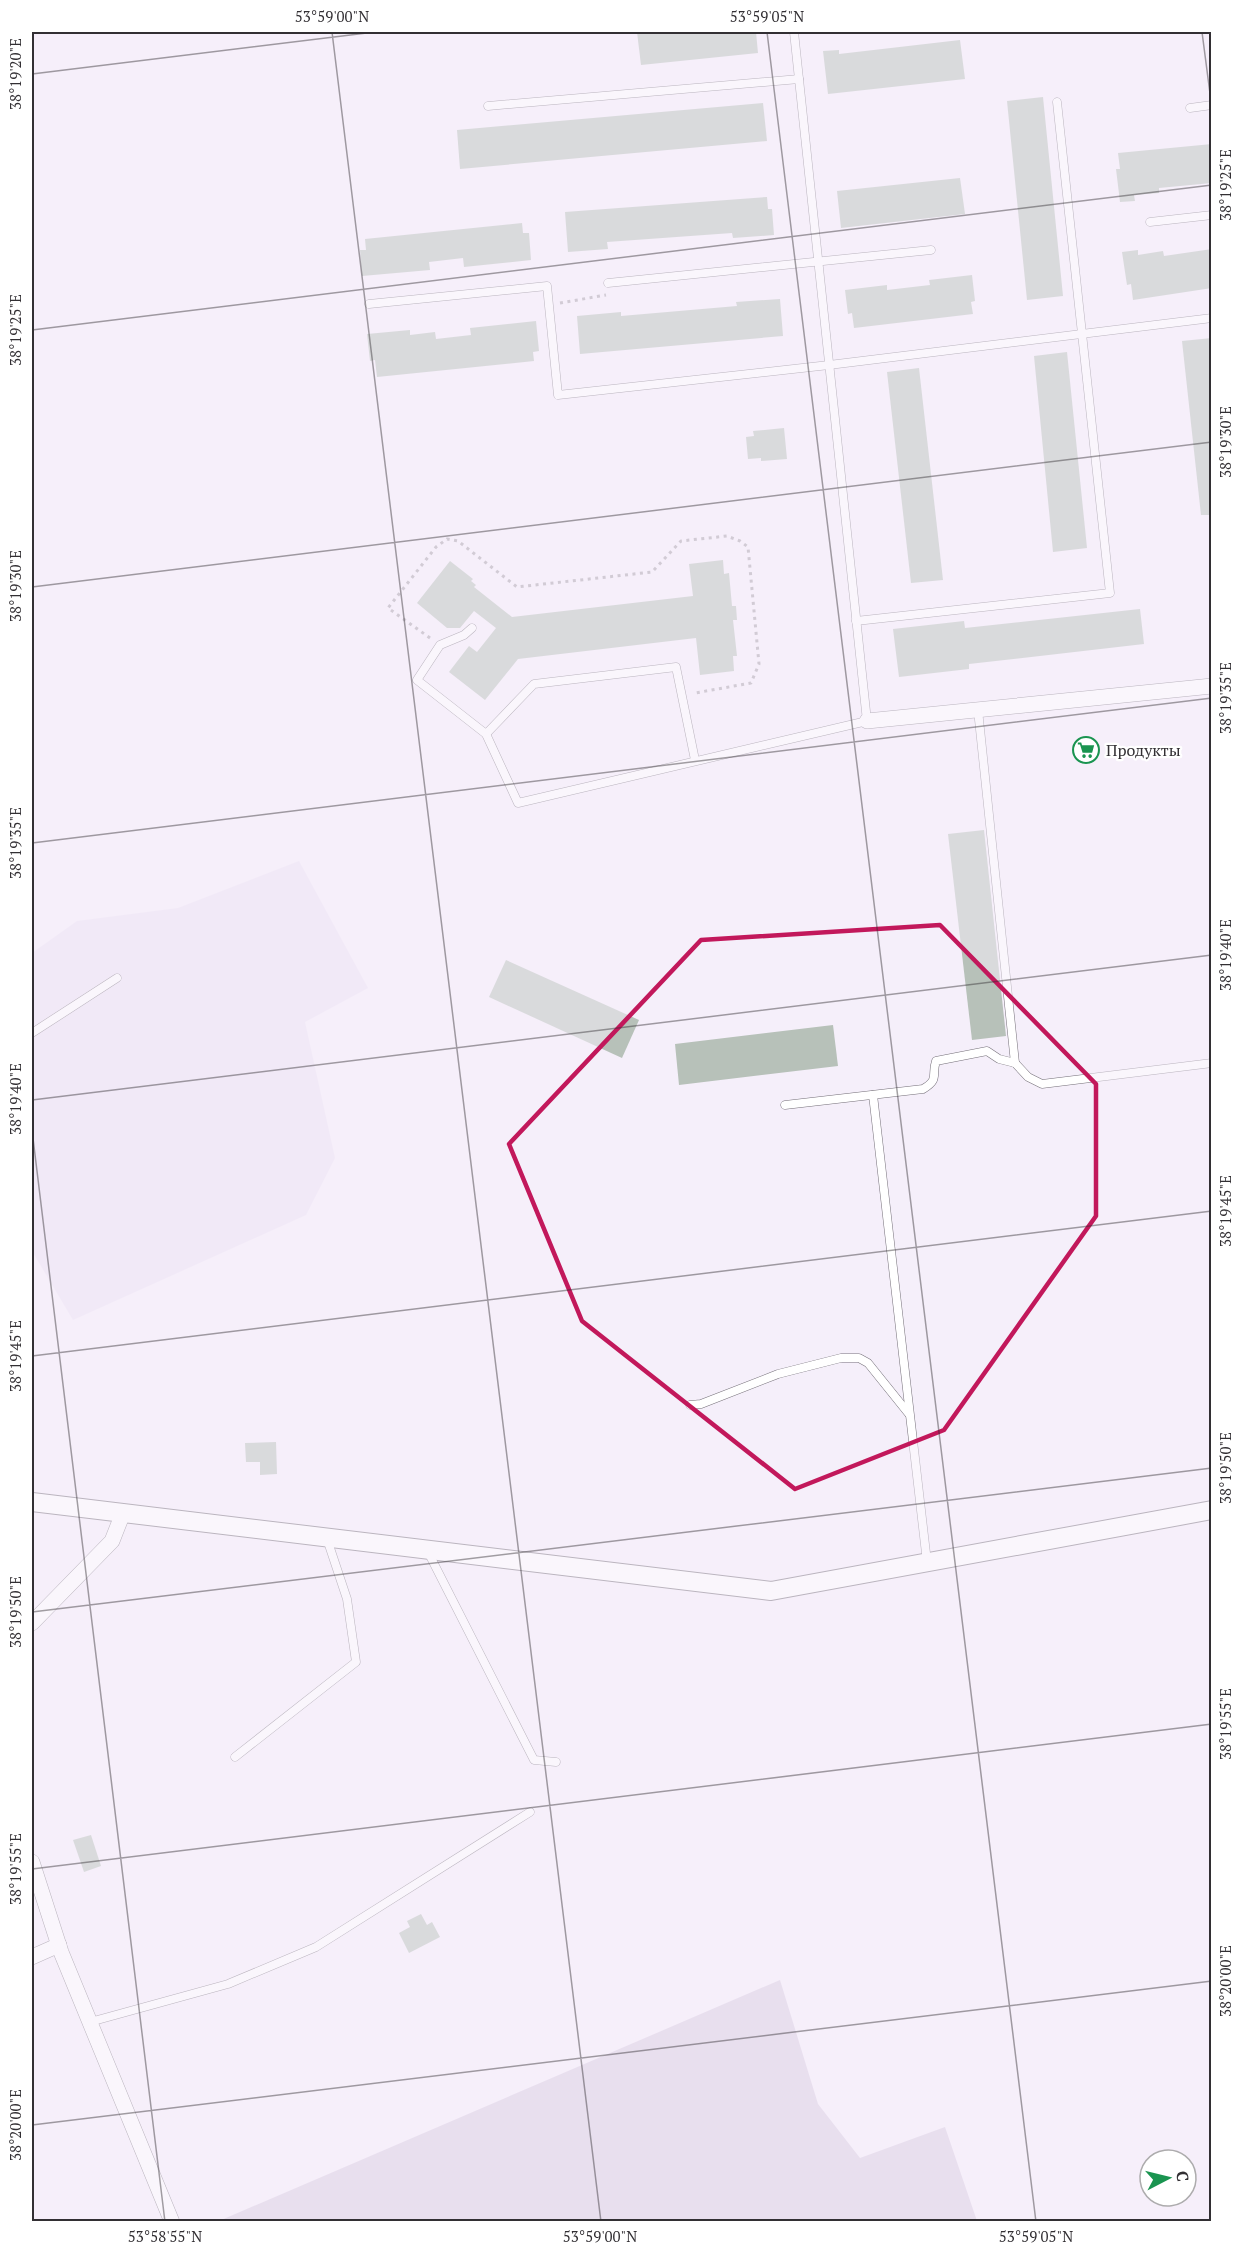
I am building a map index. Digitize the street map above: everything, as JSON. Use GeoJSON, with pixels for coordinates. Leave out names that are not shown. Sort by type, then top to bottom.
{"type":"FeatureCollection","features":[{"type":"Feature","properties":{"kind":"street"},"geometry":{"type":"LineString","coordinates":[[867,721],[1212,686]]}},
{"type":"Feature","properties":{"kind":"street"},"geometry":{"type":"LineString","coordinates":[[32,1502],[771,1591],[1212,1510]]}},
{"type":"Feature","properties":{"kind":"street"},"geometry":{"type":"LineString","coordinates":[[32,1623],[112,1541],[123,1513]]}},
{"type":"Feature","properties":{"kind":"street"},"geometry":{"type":"LineString","coordinates":[[32,1862],[59,1945],[172,2222]]}},
{"type":"Feature","properties":{"kind":"street"},"geometry":{"type":"LineString","coordinates":[[32,1957],[59,1945]]}},
{"type":"Feature","properties":{"kind":"lane"},"geometry":{"type":"LineString","coordinates":[[472,628],[464,635],[440,645],[417,680],[486,734],[518,804],[695,760],[867,721],[794,32]]}},
{"type":"Feature","properties":{"kind":"lane"},"geometry":{"type":"LineString","coordinates":[[488,106],[799,79]]}},
{"type":"Feature","properties":{"kind":"lane"},"geometry":{"type":"LineString","coordinates":[[856,621],[1110,593],[1058,102]]}},
{"type":"Feature","properties":{"kind":"lane"},"geometry":{"type":"LineString","coordinates":[[1190,108],[1212,105]]}},
{"type":"Feature","properties":{"kind":"lane"},"geometry":{"type":"LineString","coordinates":[[1150,222],[1212,215]]}},
{"type":"Feature","properties":{"kind":"lane"},"geometry":{"type":"LineString","coordinates":[[608,283],[931,250]]}},
{"type":"Feature","properties":{"kind":"lane"},"geometry":{"type":"LineString","coordinates":[[369,304],[547,286],[558,395],[829,365],[1212,318]]}},
{"type":"Feature","properties":{"kind":"lane"},"geometry":{"type":"LineString","coordinates":[[486,734],[534,684],[676,667],[695,760]]}},
{"type":"Feature","properties":{"kind":"lane"},"geometry":{"type":"LineString","coordinates":[[978,710],[1015,1064]]}},
{"type":"Feature","properties":{"kind":"lane"},"geometry":{"type":"LineString","coordinates":[[32,1033],[117,978]]}},
{"type":"Feature","properties":{"kind":"lane"},"geometry":{"type":"LineString","coordinates":[[784,1105],[923,1089],[932,1084],[936,1060],[987,1051],[999,1059],[1015,1064],[1028,1077],[1042,1084],[1212,1063]]}},
{"type":"Feature","properties":{"kind":"lane"},"geometry":{"type":"LineString","coordinates":[[873,1095],[927,1562]]}},
{"type":"Feature","properties":{"kind":"lane"},"geometry":{"type":"LineString","coordinates":[[690,1406],[701,1404],[778,1374],[841,1358],[859,1358],[868,1363],[910,1415]]}},
{"type":"Feature","properties":{"kind":"lane"},"geometry":{"type":"LineString","coordinates":[[235,1758],[356,1662],[347,1599],[326,1537]]}},
{"type":"Feature","properties":{"kind":"lane"},"geometry":{"type":"LineString","coordinates":[[426,1549],[534,1760],[556,1762]]}},
{"type":"Feature","properties":{"kind":"lane"},"geometry":{"type":"LineString","coordinates":[[90,2022],[228,1984],[316,1947],[530,1812]]}},
{"type":"Feature","properties":{"kind":"path"},"geometry":{"type":"LineString","coordinates":[[549,304],[605,297],[608,283]]}},
{"type":"Feature","properties":{"kind":"path"},"geometry":{"type":"LineString","coordinates":[[440,645],[388,608],[436,547],[447,539],[458,541],[517,587],[652,572],[681,542],[727,536],[740,540],[748,548],[759,664],[751,683],[682,695]]}},
{"type":"Feature","properties":{"kind":"highlighted area"},"geometry":{"type":"Polygon","coordinates":[[[940,925],[1096,1084],[1096,1216],[944,1430],[795,1489],[582,1321],[509,1144],[701,940],[940,925]]]}},
{"type":"Feature","properties":{"kind":"shaded area"},"geometry":{"type":"Polygon","coordinates":[[[299,861],[368,988],[305,1022],[335,1158],[306,1215],[73,1320],[32,1251],[32,953],[77,921],[178,908],[299,861]]]}},
{"type":"Feature","properties":{"kind":"shaded area"},"geometry":{"type":"Polygon","coordinates":[[[780,1980],[818,2104],[860,2158],[945,2127],[977,2221],[219,2221],[780,1980]]]}},
{"type":"Feature","properties":{"kind":"building"},"geometry":{"type":"Polygon","coordinates":[[[637,32],[756,32],[758,53],[641,65],[637,32]]]}},
{"type":"Feature","properties":{"kind":"building"},"geometry":{"type":"Polygon","coordinates":[[[960,40],[965,79],[828,94],[823,51],[839,50],[839,54],[960,40]]]}},
{"type":"Feature","properties":{"kind":"building"},"geometry":{"type":"Polygon","coordinates":[[[1043,97],[1063,296],[1027,300],[1007,101],[1043,97]]]}},
{"type":"Feature","properties":{"kind":"building"},"geometry":{"type":"Polygon","coordinates":[[[763,103],[767,141],[460,169],[457,130],[763,103]]]}},
{"type":"Feature","properties":{"kind":"building"},"geometry":{"type":"Polygon","coordinates":[[[1212,144],[1212,183],[1159,188],[1159,193],[1134,195],[1135,201],[1120,202],[1116,169],[1120,169],[1118,153],[1212,144]]]}},
{"type":"Feature","properties":{"kind":"building"},"geometry":{"type":"Polygon","coordinates":[[[960,178],[965,214],[841,228],[837,191],[960,178]]]}},
{"type":"Feature","properties":{"kind":"building"},"geometry":{"type":"Polygon","coordinates":[[[767,197],[768,209],[772,209],[774,235],[733,238],[732,233],[607,242],[608,249],[568,252],[565,212],[767,197]]]}},
{"type":"Feature","properties":{"kind":"building"},"geometry":{"type":"Polygon","coordinates":[[[522,223],[523,233],[529,233],[531,260],[464,267],[463,258],[429,262],[430,270],[362,276],[360,250],[366,250],[365,239],[522,223]]]}},
{"type":"Feature","properties":{"kind":"building"},"geometry":{"type":"Polygon","coordinates":[[[1212,249],[1212,288],[1133,300],[1131,284],[1127,285],[1122,252],[1138,250],[1138,255],[1163,251],[1164,256],[1212,249]]]}},
{"type":"Feature","properties":{"kind":"building"},"geometry":{"type":"Polygon","coordinates":[[[972,275],[975,301],[971,302],[973,314],[854,328],[852,313],[848,314],[845,290],[887,285],[887,290],[930,285],[929,280],[972,275]]]}},
{"type":"Feature","properties":{"kind":"building"},"geometry":{"type":"Polygon","coordinates":[[[780,299],[783,336],[580,354],[577,316],[621,312],[621,316],[737,306],[736,302],[780,299]]]}},
{"type":"Feature","properties":{"kind":"building"},"geometry":{"type":"Polygon","coordinates":[[[536,321],[539,351],[533,352],[534,361],[377,377],[375,360],[370,361],[367,334],[410,330],[410,335],[435,332],[436,339],[471,335],[470,328],[536,321]]]}},
{"type":"Feature","properties":{"kind":"building"},"geometry":{"type":"Polygon","coordinates":[[[1212,338],[1212,515],[1201,515],[1182,341],[1212,338]]]}},
{"type":"Feature","properties":{"kind":"building"},"geometry":{"type":"Polygon","coordinates":[[[1067,352],[1087,548],[1053,552],[1034,356],[1067,352]]]}},
{"type":"Feature","properties":{"kind":"building"},"geometry":{"type":"Polygon","coordinates":[[[919,368],[943,580],[911,583],[887,372],[919,368]]]}},
{"type":"Feature","properties":{"kind":"building"},"geometry":{"type":"Polygon","coordinates":[[[784,428],[787,459],[761,461],[761,458],[748,459],[746,437],[754,436],[753,431],[784,428]]]}},
{"type":"Feature","properties":{"kind":"building"},"geometry":{"type":"Polygon","coordinates":[[[723,560],[724,574],[729,573],[732,606],[736,606],[737,620],[733,620],[737,656],[733,656],[734,671],[700,675],[696,638],[518,659],[485,700],[449,672],[469,646],[477,652],[496,628],[474,611],[460,628],[447,628],[417,603],[450,561],[473,579],[471,581],[476,585],[474,587],[512,617],[693,596],[689,564],[723,560]]]}},
{"type":"Feature","properties":{"kind":"building"},"geometry":{"type":"Polygon","coordinates":[[[1140,609],[1144,644],[969,664],[969,669],[899,677],[893,629],[964,621],[965,628],[1140,609]]]}},
{"type":"Feature","properties":{"kind":"building"},"geometry":{"type":"Polygon","coordinates":[[[984,830],[1006,1036],[972,1040],[948,834],[984,830]]]}},
{"type":"Feature","properties":{"kind":"building"},"geometry":{"type":"Polygon","coordinates":[[[506,960],[639,1020],[622,1058],[489,997],[506,960]]]}},
{"type":"Feature","properties":{"kind":"building"},"geometry":{"type":"Polygon","coordinates":[[[833,1025],[838,1066],[679,1085],[675,1044],[833,1025]]]}},
{"type":"Feature","properties":{"kind":"building"},"geometry":{"type":"Polygon","coordinates":[[[276,1442],[277,1474],[260,1475],[260,1462],[246,1462],[245,1443],[276,1442]]]}},
{"type":"Feature","properties":{"kind":"building"},"geometry":{"type":"Polygon","coordinates":[[[91,1835],[101,1866],[84,1872],[73,1840],[91,1835]]]}},
{"type":"Feature","properties":{"kind":"building"},"geometry":{"type":"Polygon","coordinates":[[[421,1914],[427,1925],[432,1922],[440,1937],[409,1953],[399,1933],[410,1927],[407,1921],[421,1914]]]}},
{"type":"Feature","properties":{"kind":"place","name":"Продукты"},"geometry":{"type":"Point","coordinates":[1086,750]}}]}
